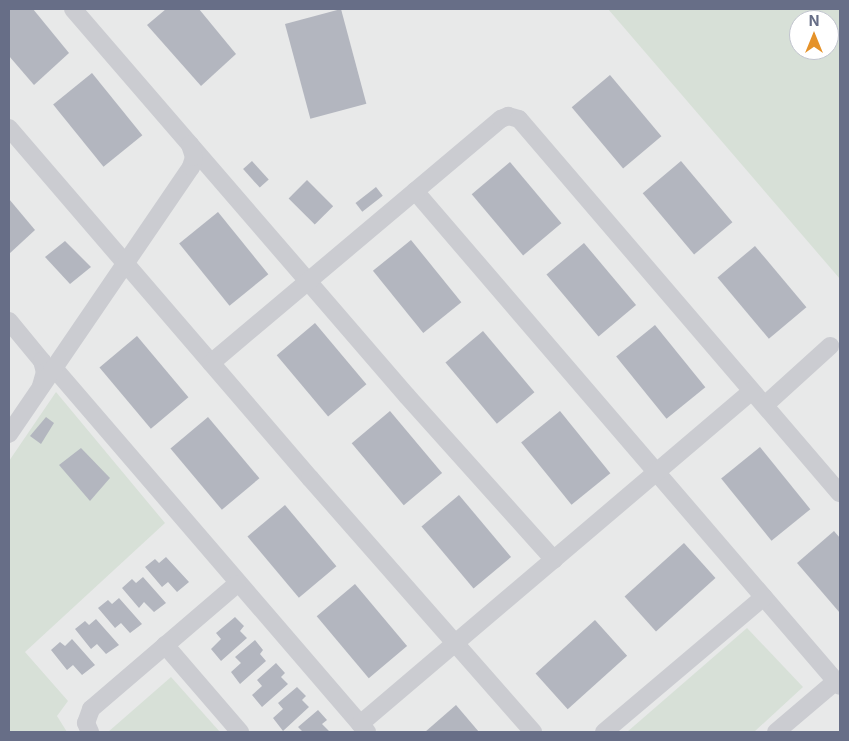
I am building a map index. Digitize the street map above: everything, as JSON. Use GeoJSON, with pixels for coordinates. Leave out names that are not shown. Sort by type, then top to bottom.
{"type":"FeatureCollection","features":[{"type":"Feature","properties":{"kind":"street"},"geometry":{"type":"LineString","coordinates":[[73,9],[407,396],[554,560]]}},
{"type":"Feature","properties":{"kind":"street"},"geometry":{"type":"LineString","coordinates":[[211,363],[500,119],[508,116],[519,119],[840,493]]}},
{"type":"Feature","properties":{"kind":"street"},"geometry":{"type":"LineString","coordinates":[[9,128],[455,644],[534,732]]}},
{"type":"Feature","properties":{"kind":"street"},"geometry":{"type":"LineString","coordinates":[[9,434],[188,171],[194,157],[190,145]]}},
{"type":"Feature","properties":{"kind":"street"},"geometry":{"type":"LineString","coordinates":[[188,171],[200,166],[211,169],[214,173]]}},
{"type":"Feature","properties":{"kind":"street"},"geometry":{"type":"LineString","coordinates":[[415,191],[838,683],[776,732]]}},
{"type":"Feature","properties":{"kind":"street"},"geometry":{"type":"LineString","coordinates":[[9,321],[44,366],[44,378],[40,388]]}},
{"type":"Feature","properties":{"kind":"street"},"geometry":{"type":"LineString","coordinates":[[32,349],[51,355],[62,352],[70,344]]}},
{"type":"Feature","properties":{"kind":"street"},"geometry":{"type":"LineString","coordinates":[[765,405],[830,346]]}},
{"type":"Feature","properties":{"kind":"street"},"geometry":{"type":"LineString","coordinates":[[54,368],[237,584],[364,728],[455,644],[752,391]]}},
{"type":"Feature","properties":{"kind":"street"},"geometry":{"type":"LineString","coordinates":[[90,732],[86,723],[91,709],[237,584]]}},
{"type":"Feature","properties":{"kind":"street"},"geometry":{"type":"LineString","coordinates":[[604,732],[764,597]]}},
{"type":"Feature","properties":{"kind":"street"},"geometry":{"type":"LineString","coordinates":[[165,645],[240,732]]}},
{"type":"Feature","properties":{"kind":"shaded area"},"geometry":{"type":"Polygon","coordinates":[[[9,9],[840,9],[840,732],[9,732],[9,9]]]}},
{"type":"Feature","properties":{"kind":"shaded area"},"geometry":{"type":"Polygon","coordinates":[[[608,9],[840,9],[840,279],[608,9]]]}},
{"type":"Feature","properties":{"kind":"shaded area"},"geometry":{"type":"Polygon","coordinates":[[[56,392],[165,523],[25,652],[68,701],[57,716],[67,732],[9,732],[9,461],[56,392]]]}},
{"type":"Feature","properties":{"kind":"shaded area"},"geometry":{"type":"Polygon","coordinates":[[[747,628],[803,687],[754,732],[627,732],[747,628]]]}},
{"type":"Feature","properties":{"kind":"shaded area"},"geometry":{"type":"Polygon","coordinates":[[[171,677],[220,732],[108,732],[171,677]]]}},
{"type":"Feature","properties":{"kind":"building"},"geometry":{"type":"Polygon","coordinates":[[[9,9],[33,9],[69,53],[34,85],[9,56],[9,9]]]}},
{"type":"Feature","properties":{"kind":"building"},"geometry":{"type":"Polygon","coordinates":[[[166,9],[199,9],[236,54],[201,86],[147,25],[166,9]]]}},
{"type":"Feature","properties":{"kind":"building"},"geometry":{"type":"Polygon","coordinates":[[[341,9],[366,104],[310,119],[285,24],[341,9]]]}},
{"type":"Feature","properties":{"kind":"building"},"geometry":{"type":"Polygon","coordinates":[[[92,73],[142,135],[103,167],[53,104],[92,73]]]}},
{"type":"Feature","properties":{"kind":"building"},"geometry":{"type":"Polygon","coordinates":[[[610,75],[661,136],[623,168],[572,107],[610,75]]]}},
{"type":"Feature","properties":{"kind":"building"},"geometry":{"type":"Polygon","coordinates":[[[252,161],[269,180],[260,188],[243,169],[252,161]]]}},
{"type":"Feature","properties":{"kind":"building"},"geometry":{"type":"Polygon","coordinates":[[[681,161],[732,222],[694,254],[643,193],[681,161]]]}},
{"type":"Feature","properties":{"kind":"building"},"geometry":{"type":"Polygon","coordinates":[[[510,162],[561,223],[523,255],[472,194],[510,162]]]}},
{"type":"Feature","properties":{"kind":"building"},"geometry":{"type":"Polygon","coordinates":[[[307,180],[333,206],[315,225],[289,198],[307,180]]]}},
{"type":"Feature","properties":{"kind":"building"},"geometry":{"type":"Polygon","coordinates":[[[376,187],[383,196],[362,212],[356,203],[376,187]]]}},
{"type":"Feature","properties":{"kind":"building"},"geometry":{"type":"Polygon","coordinates":[[[9,199],[35,230],[9,254],[9,199]]]}},
{"type":"Feature","properties":{"kind":"building"},"geometry":{"type":"Polygon","coordinates":[[[218,212],[268,274],[229,306],[179,243],[218,212]]]}},
{"type":"Feature","properties":{"kind":"building"},"geometry":{"type":"Polygon","coordinates":[[[411,240],[461,302],[423,333],[373,271],[411,240]]]}},
{"type":"Feature","properties":{"kind":"building"},"geometry":{"type":"Polygon","coordinates":[[[65,241],[91,267],[70,284],[45,257],[65,241]]]}},
{"type":"Feature","properties":{"kind":"building"},"geometry":{"type":"Polygon","coordinates":[[[584,243],[636,305],[599,337],[546,274],[584,243]]]}},
{"type":"Feature","properties":{"kind":"building"},"geometry":{"type":"Polygon","coordinates":[[[755,246],[806,307],[769,339],[717,277],[755,246]]]}},
{"type":"Feature","properties":{"kind":"building"},"geometry":{"type":"Polygon","coordinates":[[[315,323],[366,384],[328,416],[277,355],[315,323]]]}},
{"type":"Feature","properties":{"kind":"building"},"geometry":{"type":"Polygon","coordinates":[[[655,325],[705,387],[666,419],[616,356],[655,325]]]}},
{"type":"Feature","properties":{"kind":"building"},"geometry":{"type":"Polygon","coordinates":[[[483,331],[534,392],[497,424],[445,362],[483,331]]]}},
{"type":"Feature","properties":{"kind":"building"},"geometry":{"type":"Polygon","coordinates":[[[137,336],[188,397],[151,429],[99,367],[137,336]]]}},
{"type":"Feature","properties":{"kind":"building"},"geometry":{"type":"Polygon","coordinates":[[[390,411],[442,473],[404,505],[352,443],[390,411]]]}},
{"type":"Feature","properties":{"kind":"building"},"geometry":{"type":"Polygon","coordinates":[[[560,411],[610,473],[571,505],[521,442],[560,411]]]}},
{"type":"Feature","properties":{"kind":"building"},"geometry":{"type":"Polygon","coordinates":[[[46,417],[54,423],[41,444],[30,436],[46,417]]]}},
{"type":"Feature","properties":{"kind":"building"},"geometry":{"type":"Polygon","coordinates":[[[208,417],[259,478],[222,510],[170,448],[208,417]]]}},
{"type":"Feature","properties":{"kind":"building"},"geometry":{"type":"Polygon","coordinates":[[[760,447],[810,509],[771,541],[721,478],[760,447]]]}},
{"type":"Feature","properties":{"kind":"building"},"geometry":{"type":"Polygon","coordinates":[[[81,448],[110,478],[90,501],[59,465],[81,448]]]}},
{"type":"Feature","properties":{"kind":"building"},"geometry":{"type":"Polygon","coordinates":[[[459,495],[511,557],[474,589],[421,526],[459,495]]]}},
{"type":"Feature","properties":{"kind":"building"},"geometry":{"type":"Polygon","coordinates":[[[285,505],[336,566],[299,598],[247,536],[285,505]]]}},
{"type":"Feature","properties":{"kind":"building"},"geometry":{"type":"Polygon","coordinates":[[[834,531],[840,538],[840,613],[797,563],[834,531]]]}},
{"type":"Feature","properties":{"kind":"building"},"geometry":{"type":"Polygon","coordinates":[[[684,543],[715,578],[656,631],[625,597],[684,543]]]}},
{"type":"Feature","properties":{"kind":"building"},"geometry":{"type":"Polygon","coordinates":[[[166,557],[189,582],[177,592],[168,582],[162,587],[145,567],[155,559],[159,563],[166,557]]]}},
{"type":"Feature","properties":{"kind":"building"},"geometry":{"type":"Polygon","coordinates":[[[143,577],[166,603],[154,612],[144,602],[139,608],[122,588],[132,579],[136,583],[143,577]]]}},
{"type":"Feature","properties":{"kind":"building"},"geometry":{"type":"Polygon","coordinates":[[[355,584],[407,646],[369,678],[317,616],[355,584]]]}},
{"type":"Feature","properties":{"kind":"building"},"geometry":{"type":"Polygon","coordinates":[[[119,598],[142,624],[130,633],[121,623],[115,628],[98,608],[108,600],[112,604],[119,598]]]}},
{"type":"Feature","properties":{"kind":"building"},"geometry":{"type":"Polygon","coordinates":[[[235,617],[244,626],[240,631],[247,638],[221,661],[211,649],[221,639],[216,633],[235,617]]]}},
{"type":"Feature","properties":{"kind":"building"},"geometry":{"type":"Polygon","coordinates":[[[96,619],[119,645],[106,654],[97,644],[91,649],[75,629],[85,621],[89,625],[96,619]]]}},
{"type":"Feature","properties":{"kind":"building"},"geometry":{"type":"Polygon","coordinates":[[[595,620],[627,656],[568,709],[536,674],[595,620]]]}},
{"type":"Feature","properties":{"kind":"building"},"geometry":{"type":"Polygon","coordinates":[[[72,639],[95,665],[82,675],[73,665],[67,670],[51,650],[60,642],[65,646],[72,639]]]}},
{"type":"Feature","properties":{"kind":"building"},"geometry":{"type":"Polygon","coordinates":[[[255,640],[263,650],[260,654],[266,661],[240,684],[231,672],[241,663],[235,657],[255,640]]]}},
{"type":"Feature","properties":{"kind":"building"},"geometry":{"type":"Polygon","coordinates":[[[276,663],[285,673],[281,677],[288,684],[262,707],[252,695],[262,686],[257,680],[276,663]]]}},
{"type":"Feature","properties":{"kind":"building"},"geometry":{"type":"Polygon","coordinates":[[[297,687],[306,696],[302,700],[309,707],[283,731],[273,718],[283,709],[278,703],[297,687]]]}},
{"type":"Feature","properties":{"kind":"building"},"geometry":{"type":"Polygon","coordinates":[[[456,705],[479,732],[425,732],[456,705]]]}},
{"type":"Feature","properties":{"kind":"building"},"geometry":{"type":"Polygon","coordinates":[[[318,710],[327,720],[322,724],[329,731],[303,732],[298,727],[318,710]]]}}]}
